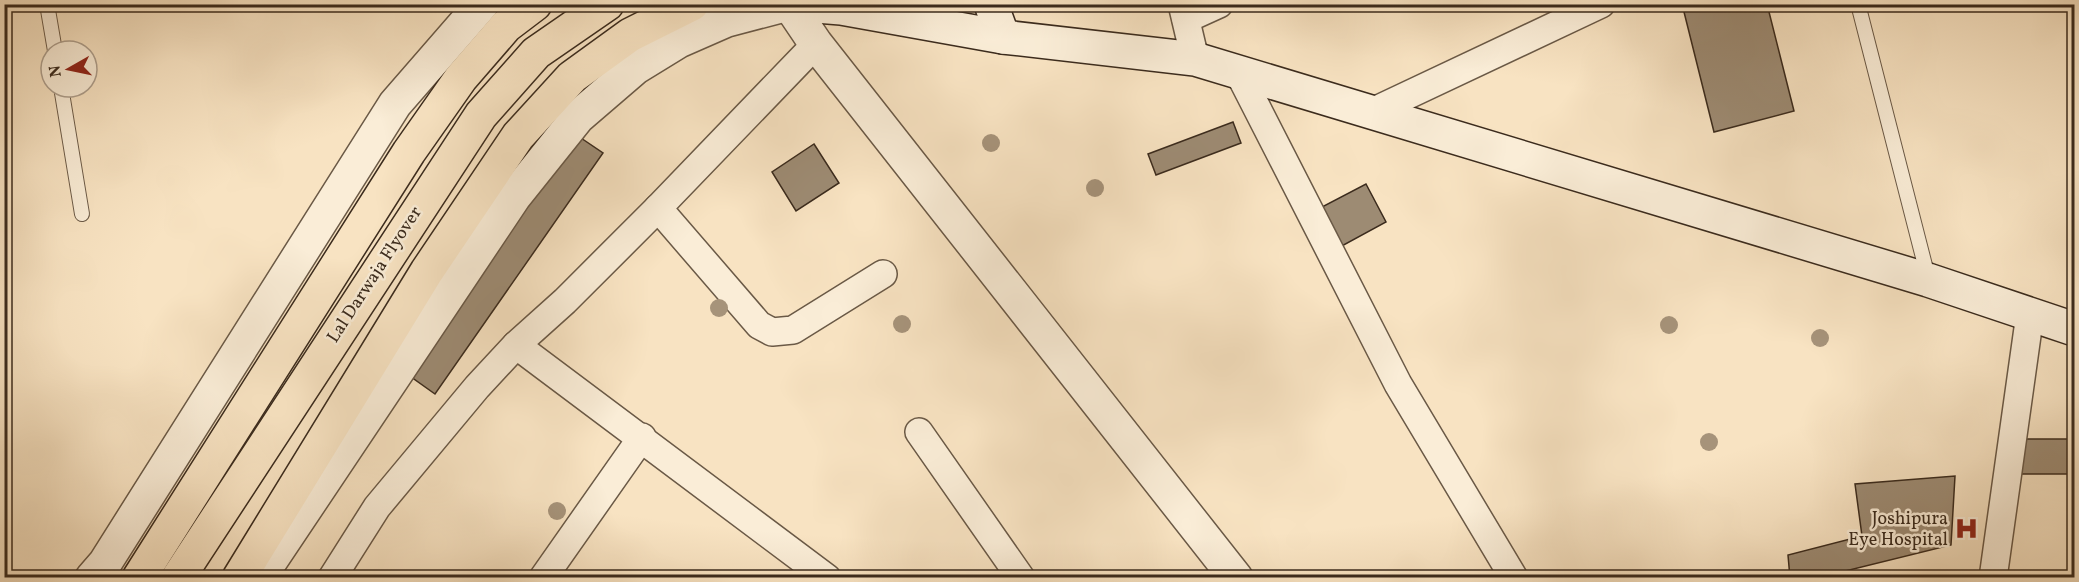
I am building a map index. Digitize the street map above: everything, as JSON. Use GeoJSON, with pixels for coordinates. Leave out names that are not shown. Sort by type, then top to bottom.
{"type":"FeatureCollection","features":[{"type":"Feature","properties":{"kind":"highway","name":"Lal Darwaja Flyover"},"geometry":{"type":"LineString","coordinates":[[139,578],[409,152],[461,78],[506,26],[535,4]]}},
{"type":"Feature","properties":{"kind":"highway","name":"Lal Darwaja Flyover"},"geometry":{"type":"LineString","coordinates":[[178,578],[481,115],[536,53],[607,4]]}},
{"type":"Feature","properties":{"kind":"highway"},"geometry":{"type":"LineString","coordinates":[[239,578],[427,271],[518,136],[572,77],[630,35],[692,4]]}},
{"type":"Feature","properties":{"kind":"street"},"geometry":{"type":"LineString","coordinates":[[92,578],[105,563],[395,104],[482,4]]}},
{"type":"Feature","properties":{"kind":"street"},"geometry":{"type":"LineString","coordinates":[[789,4],[816,44],[1236,578]]}},
{"type":"Feature","properties":{"kind":"street"},"geometry":{"type":"LineString","coordinates":[[259,578],[514,197],[578,117],[635,68],[679,41],[727,20],[789,4],[841,8],[1004,37],[1195,59],[1928,280],[2074,329]]}},
{"type":"Feature","properties":{"kind":"street"},"geometry":{"type":"LineString","coordinates":[[991,4],[1004,37]]}},
{"type":"Feature","properties":{"kind":"street"},"geometry":{"type":"LineString","coordinates":[[1195,59],[1184,12],[1219,4]]}},
{"type":"Feature","properties":{"kind":"street"},"geometry":{"type":"LineString","coordinates":[[1372,112],[1569,12],[1602,4]]}},
{"type":"Feature","properties":{"kind":"street"},"geometry":{"type":"LineString","coordinates":[[332,578],[377,507],[477,387],[516,345],[565,301],[658,208],[816,44]]}},
{"type":"Feature","properties":{"kind":"street"},"geometry":{"type":"LineString","coordinates":[[1238,71],[1398,384],[1514,578]]}},
{"type":"Feature","properties":{"kind":"street"},"geometry":{"type":"LineString","coordinates":[[658,208],[759,325],[772,332],[794,330],[883,274]]}},
{"type":"Feature","properties":{"kind":"street"},"geometry":{"type":"LineString","coordinates":[[1993,578],[2030,314]]}},
{"type":"Feature","properties":{"kind":"street"},"geometry":{"type":"LineString","coordinates":[[516,345],[642,437],[827,578]]}},
{"type":"Feature","properties":{"kind":"street"},"geometry":{"type":"LineString","coordinates":[[919,432],[1021,578]]}},
{"type":"Feature","properties":{"kind":"street"},"geometry":{"type":"LineString","coordinates":[[543,578],[642,437]]}},
{"type":"Feature","properties":{"kind":"lane"},"geometry":{"type":"LineString","coordinates":[[47,4],[53,39]]}},
{"type":"Feature","properties":{"kind":"lane"},"geometry":{"type":"LineString","coordinates":[[1858,4],[1928,280]]}},
{"type":"Feature","properties":{"kind":"lane"},"geometry":{"type":"LineString","coordinates":[[63,99],[82,214]]}},
{"type":"Feature","properties":{"kind":"building"},"geometry":{"type":"Polygon","coordinates":[[[1682,4],[1767,4],[1794,111],[1714,132],[1682,4]]]}},
{"type":"Feature","properties":{"kind":"building"},"geometry":{"type":"Polygon","coordinates":[[[1233,122],[1241,143],[1156,175],[1148,154],[1233,122]]]}},
{"type":"Feature","properties":{"kind":"building"},"geometry":{"type":"Polygon","coordinates":[[[575,134],[603,153],[435,394],[407,374],[575,134]]]}},
{"type":"Feature","properties":{"kind":"building"},"geometry":{"type":"Polygon","coordinates":[[[814,144],[839,183],[796,211],[772,172],[814,144]]]}},
{"type":"Feature","properties":{"kind":"building"},"geometry":{"type":"Polygon","coordinates":[[[1366,184],[1386,222],[1340,247],[1320,208],[1366,184]]]}},
{"type":"Feature","properties":{"kind":"building"},"geometry":{"type":"Polygon","coordinates":[[[2021,439],[2074,439],[2074,474],[2021,474],[2021,439]]]}},
{"type":"Feature","properties":{"kind":"building"},"geometry":{"type":"Polygon","coordinates":[[[1955,476],[1951,545],[1817,578],[1790,578],[1788,555],[1862,536],[1855,484],[1955,476]]]}},
{"type":"Feature","properties":{"kind":"place","name":"Joshipura Eye Hospital"},"geometry":{"type":"Point","coordinates":[1966,529]}}]}
